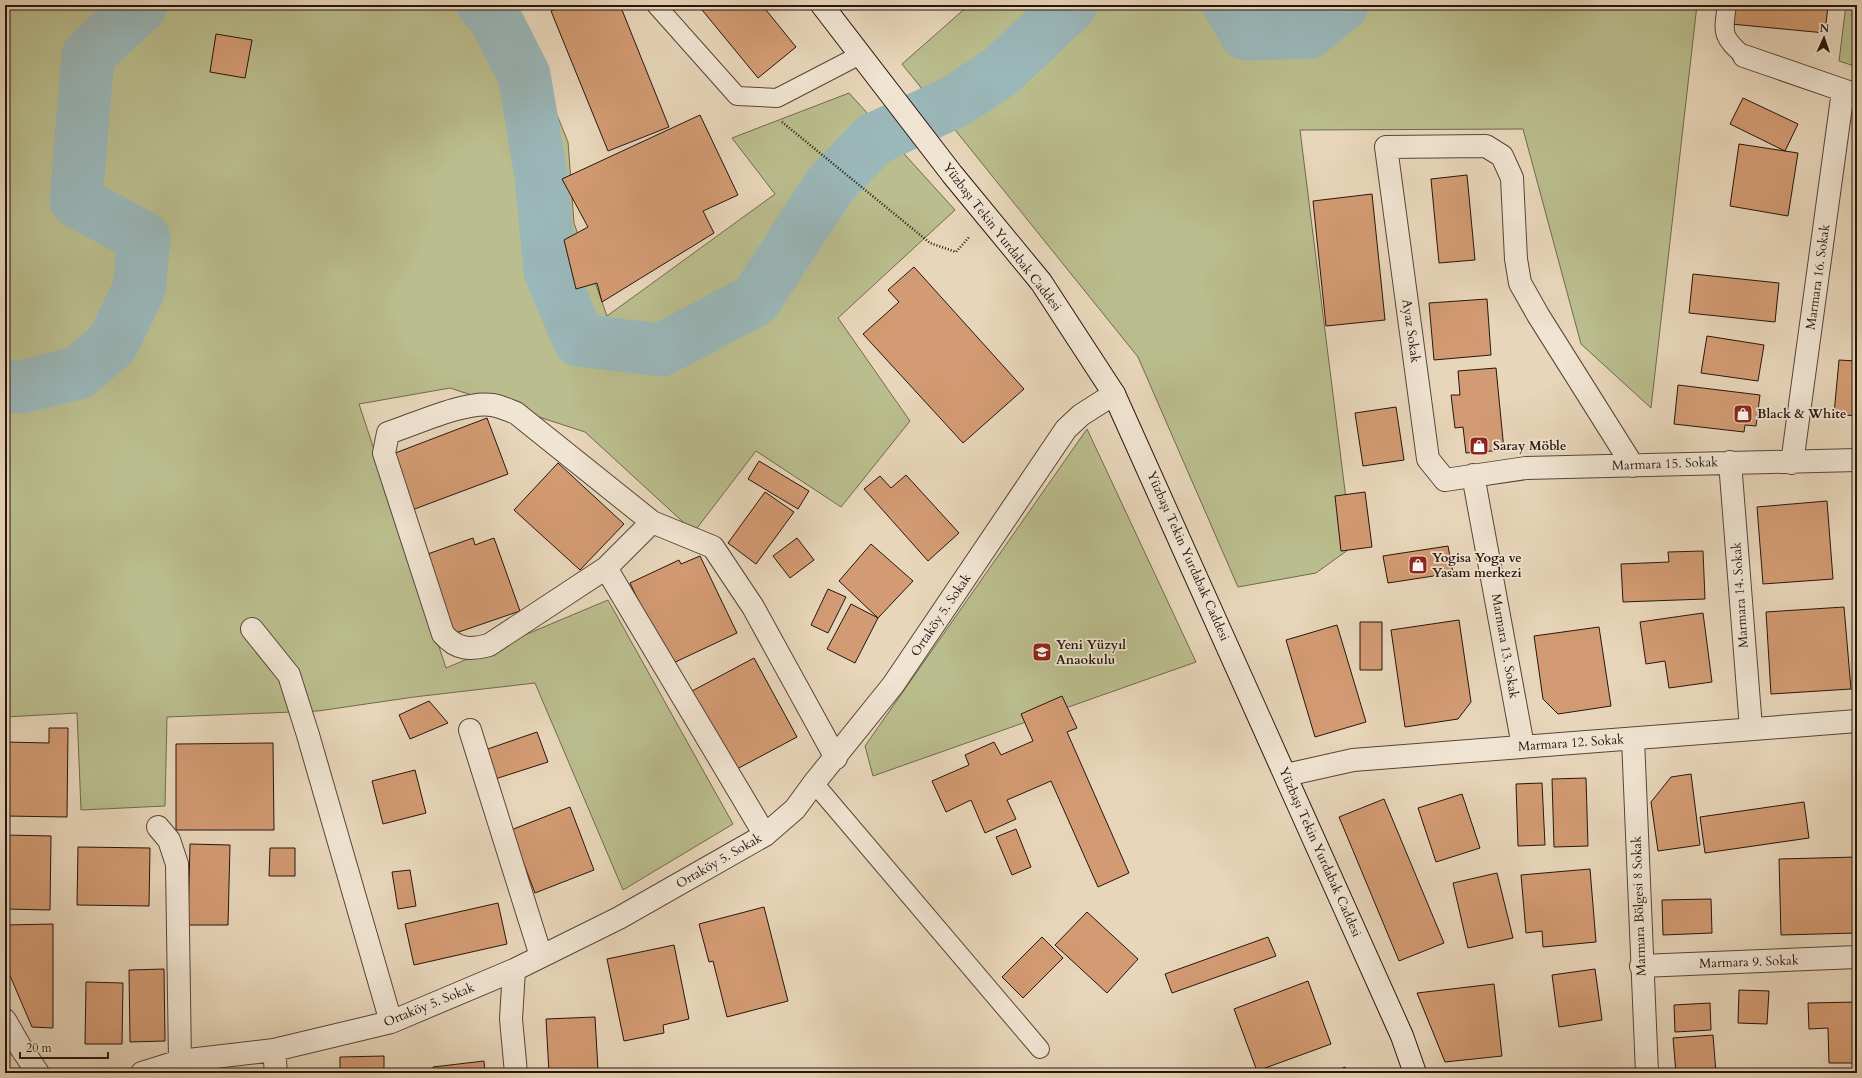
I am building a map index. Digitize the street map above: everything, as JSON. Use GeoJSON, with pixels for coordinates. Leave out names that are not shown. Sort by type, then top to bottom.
{"type":"FeatureCollection","features":[{"type":"Feature","properties":{"kind":"street","name":"Yüzbaşı Tekin Yurdabak Caddesi"},"geometry":{"type":"LineString","coordinates":[[822,5],[952,174],[1041,282],[1114,394],[1286,775],[1402,1036],[1416,1073]]}},
{"type":"Feature","properties":{"kind":"street"},"geometry":{"type":"LineString","coordinates":[[1744,56],[1850,93]]}},
{"type":"Feature","properties":{"kind":"street","name":"Marmara 16. Sokak"},"geometry":{"type":"LineString","coordinates":[[1792,463],[1850,93]]}},
{"type":"Feature","properties":{"kind":"street","name":"Ayaz Sokak"},"geometry":{"type":"LineString","coordinates":[[1473,476],[1445,480],[1428,459],[1386,147],[1486,146],[1502,156],[1512,178],[1516,259],[1520,283],[1538,315],[1633,466]]}},
{"type":"Feature","properties":{"kind":"street","name":"Ortaköy 5. Sokak"},"geometry":{"type":"LineString","coordinates":[[142,1073],[180,1061],[274,1050],[391,1022],[514,970],[619,918],[765,835],[795,809],[814,783],[836,758],[893,685],[1066,429],[1081,415],[1114,394]]}},
{"type":"Feature","properties":{"kind":"street"},"geometry":{"type":"LineString","coordinates":[[652,522],[606,568],[489,645],[474,649],[451,643],[444,634],[384,453],[388,433],[468,406],[487,405],[516,412],[652,522],[713,547],[753,607],[836,758]]}},
{"type":"Feature","properties":{"kind":"street","name":"Marmara 15. Sokak"},"geometry":{"type":"LineString","coordinates":[[1473,476],[1526,468],[1730,462],[1792,463],[1857,460]]}},
{"type":"Feature","properties":{"kind":"street","name":"Marmara 14. Sokak"},"geometry":{"type":"LineString","coordinates":[[1730,462],[1751,728]]}},
{"type":"Feature","properties":{"kind":"street","name":"Marmara 13. Sokak"},"geometry":{"type":"LineString","coordinates":[[1473,476],[1523,746]]}},
{"type":"Feature","properties":{"kind":"street"},"geometry":{"type":"LineString","coordinates":[[606,568],[765,835]]}},
{"type":"Feature","properties":{"kind":"street"},"geometry":{"type":"LineString","coordinates":[[252,629],[289,675],[308,735],[391,1022]]}},
{"type":"Feature","properties":{"kind":"street","name":"Marmara 12. Sokak"},"geometry":{"type":"LineString","coordinates":[[1286,775],[1353,760],[1857,721]]}},
{"type":"Feature","properties":{"kind":"street"},"geometry":{"type":"LineString","coordinates":[[470,730],[541,956]]}},
{"type":"Feature","properties":{"kind":"street","name":"Marmara Bölgesi 8 Sokak"},"geometry":{"type":"LineString","coordinates":[[1633,739],[1647,1073]]}},
{"type":"Feature","properties":{"kind":"street"},"geometry":{"type":"LineString","coordinates":[[158,826],[169,840],[177,864],[180,1061]]}},
{"type":"Feature","properties":{"kind":"street","name":"Marmara 9. Sokak"},"geometry":{"type":"LineString","coordinates":[[1642,966],[1857,957]]}},
{"type":"Feature","properties":{"kind":"street"},"geometry":{"type":"LineString","coordinates":[[514,970],[511,1019],[516,1073]]}},
{"type":"Feature","properties":{"kind":"street"},"geometry":{"type":"LineString","coordinates":[[5,1020],[21,1048],[38,1073]]}},
{"type":"Feature","properties":{"kind":"street"},"geometry":{"type":"LineString","coordinates":[[274,1050],[276,1073]]}},
{"type":"Feature","properties":{"kind":"lane"},"geometry":{"type":"LineString","coordinates":[[656,5],[737,96],[777,98],[860,55]]}},
{"type":"Feature","properties":{"kind":"lane"},"geometry":{"type":"LineString","coordinates":[[1727,5],[1724,31],[1732,46],[1744,56]]}},
{"type":"Feature","properties":{"kind":"lane"},"geometry":{"type":"LineString","coordinates":[[814,783],[1040,1049]]}},
{"type":"Feature","properties":{"kind":"path"},"geometry":{"type":"LineString","coordinates":[[778,119],[930,243],[956,252],[988,218]]}},
{"type":"Feature","properties":{"kind":"green space"},"geometry":{"type":"Polygon","coordinates":[[[5,5],[504,5],[527,41],[568,142],[574,223],[607,316],[775,194],[732,138],[849,93],[955,210],[838,318],[910,421],[841,507],[756,451],[694,532],[585,432],[450,388],[359,404],[446,668],[608,600],[733,824],[623,890],[535,683],[414,697],[318,711],[167,717],[165,806],[81,810],[77,713],[5,717],[5,5]]]}},
{"type":"Feature","properties":{"kind":"green space"},"geometry":{"type":"Polygon","coordinates":[[[969,5],[1697,5],[1651,408],[1581,344],[1523,129],[1300,130],[1352,547],[1316,573],[1238,587],[1138,357],[902,64],[969,5]]]}},
{"type":"Feature","properties":{"kind":"green space"},"geometry":{"type":"Polygon","coordinates":[[[1846,5],[1857,5],[1857,67],[1839,61],[1846,5]]]}},
{"type":"Feature","properties":{"kind":"green space"},"geometry":{"type":"Polygon","coordinates":[[[1087,429],[1196,662],[873,776],[865,746],[1087,429]]]}},
{"type":"Feature","properties":{"kind":"building"},"geometry":{"type":"Polygon","coordinates":[[[565,5],[620,5],[669,127],[608,151],[551,11],[565,5]]]}},
{"type":"Feature","properties":{"kind":"building"},"geometry":{"type":"Polygon","coordinates":[[[698,5],[762,5],[796,47],[758,78],[698,5]]]}},
{"type":"Feature","properties":{"kind":"building"},"geometry":{"type":"Polygon","coordinates":[[[1733,5],[1828,5],[1825,33],[1731,24],[1733,5]]]}},
{"type":"Feature","properties":{"kind":"building"},"geometry":{"type":"Polygon","coordinates":[[[216,34],[252,40],[245,78],[210,72],[216,34]]]}},
{"type":"Feature","properties":{"kind":"building"},"geometry":{"type":"Polygon","coordinates":[[[1743,98],[1798,124],[1785,151],[1730,124],[1743,98]]]}},
{"type":"Feature","properties":{"kind":"building"},"geometry":{"type":"Polygon","coordinates":[[[700,115],[738,195],[703,211],[714,233],[602,302],[597,283],[576,289],[564,240],[588,227],[562,179],[700,115]]]}},
{"type":"Feature","properties":{"kind":"building"},"geometry":{"type":"Polygon","coordinates":[[[1739,144],[1798,153],[1788,216],[1730,206],[1739,144]]]}},
{"type":"Feature","properties":{"kind":"building"},"geometry":{"type":"Polygon","coordinates":[[[1467,175],[1475,260],[1439,263],[1431,179],[1467,175]]]}},
{"type":"Feature","properties":{"kind":"building"},"geometry":{"type":"Polygon","coordinates":[[[1372,194],[1385,320],[1326,326],[1313,201],[1372,194]]]}},
{"type":"Feature","properties":{"kind":"building"},"geometry":{"type":"Polygon","coordinates":[[[914,267],[1024,389],[963,443],[863,334],[899,302],[888,290],[914,267]]]}},
{"type":"Feature","properties":{"kind":"building"},"geometry":{"type":"Polygon","coordinates":[[[1693,274],[1779,283],[1775,322],[1689,313],[1693,274]]]}},
{"type":"Feature","properties":{"kind":"building"},"geometry":{"type":"Polygon","coordinates":[[[1487,299],[1491,355],[1434,360],[1429,303],[1487,299]]]}},
{"type":"Feature","properties":{"kind":"building"},"geometry":{"type":"Polygon","coordinates":[[[1707,336],[1764,345],[1758,381],[1701,373],[1707,336]]]}},
{"type":"Feature","properties":{"kind":"building"},"geometry":{"type":"Polygon","coordinates":[[[1839,360],[1857,361],[1857,416],[1834,414],[1839,360]]]}},
{"type":"Feature","properties":{"kind":"building"},"geometry":{"type":"Polygon","coordinates":[[[1496,368],[1504,450],[1466,453],[1463,427],[1455,428],[1451,395],[1460,395],[1458,371],[1496,368]]]}},
{"type":"Feature","properties":{"kind":"building"},"geometry":{"type":"Polygon","coordinates":[[[1678,385],[1760,395],[1756,426],[1745,425],[1744,432],[1674,424],[1678,385]]]}},
{"type":"Feature","properties":{"kind":"building"},"geometry":{"type":"Polygon","coordinates":[[[1396,407],[1404,460],[1363,466],[1355,413],[1396,407]]]}},
{"type":"Feature","properties":{"kind":"building"},"geometry":{"type":"Polygon","coordinates":[[[487,418],[508,474],[412,510],[390,455],[487,418]]]}},
{"type":"Feature","properties":{"kind":"building"},"geometry":{"type":"Polygon","coordinates":[[[759,461],[809,491],[798,509],[748,479],[759,461]]]}},
{"type":"Feature","properties":{"kind":"building"},"geometry":{"type":"Polygon","coordinates":[[[558,463],[624,524],[580,570],[514,510],[558,463]]]}},
{"type":"Feature","properties":{"kind":"building"},"geometry":{"type":"Polygon","coordinates":[[[906,475],[959,533],[928,561],[864,489],[880,476],[891,488],[906,475]]]}},
{"type":"Feature","properties":{"kind":"building"},"geometry":{"type":"Polygon","coordinates":[[[765,492],[794,512],[756,564],[728,543],[765,492]]]}},
{"type":"Feature","properties":{"kind":"building"},"geometry":{"type":"Polygon","coordinates":[[[1365,492],[1372,547],[1341,551],[1335,496],[1365,492]]]}},
{"type":"Feature","properties":{"kind":"building"},"geometry":{"type":"Polygon","coordinates":[[[1827,501],[1833,579],[1763,584],[1757,507],[1827,501]]]}},
{"type":"Feature","properties":{"kind":"building"},"geometry":{"type":"Polygon","coordinates":[[[473,538],[475,545],[494,538],[520,611],[450,635],[422,556],[473,538]]]}},
{"type":"Feature","properties":{"kind":"building"},"geometry":{"type":"Polygon","coordinates":[[[797,538],[814,560],[790,578],[773,556],[797,538]]]}},
{"type":"Feature","properties":{"kind":"building"},"geometry":{"type":"Polygon","coordinates":[[[871,544],[913,581],[878,618],[839,581],[871,544]]]}},
{"type":"Feature","properties":{"kind":"building","name":"Yogisa Yoga ve Yasam merkezi"},"geometry":{"type":"Polygon","coordinates":[[[1448,546],[1453,573],[1388,583],[1383,556],[1448,546]]]}},
{"type":"Feature","properties":{"kind":"building"},"geometry":{"type":"Polygon","coordinates":[[[1703,551],[1705,599],[1623,602],[1621,564],[1669,562],[1668,552],[1703,551]]]}},
{"type":"Feature","properties":{"kind":"building"},"geometry":{"type":"Polygon","coordinates":[[[700,556],[737,633],[669,665],[630,583],[679,560],[681,564],[700,556]]]}},
{"type":"Feature","properties":{"kind":"building"},"geometry":{"type":"Polygon","coordinates":[[[828,589],[846,597],[828,633],[811,625],[828,589]]]}},
{"type":"Feature","properties":{"kind":"building"},"geometry":{"type":"Polygon","coordinates":[[[851,604],[878,618],[855,663],[827,649],[851,604]]]}},
{"type":"Feature","properties":{"kind":"building"},"geometry":{"type":"Polygon","coordinates":[[[1844,607],[1851,689],[1771,694],[1766,612],[1844,607]]]}},
{"type":"Feature","properties":{"kind":"building"},"geometry":{"type":"Polygon","coordinates":[[[1703,613],[1712,682],[1669,688],[1665,661],[1646,664],[1640,622],[1703,613]]]}},
{"type":"Feature","properties":{"kind":"building"},"geometry":{"type":"Polygon","coordinates":[[[1459,620],[1471,702],[1458,719],[1405,727],[1391,630],[1459,620]]]}},
{"type":"Feature","properties":{"kind":"building"},"geometry":{"type":"Polygon","coordinates":[[[1360,622],[1382,622],[1382,670],[1360,670],[1360,622]]]}},
{"type":"Feature","properties":{"kind":"building"},"geometry":{"type":"Polygon","coordinates":[[[1337,625],[1366,722],[1315,737],[1286,640],[1337,625]]]}},
{"type":"Feature","properties":{"kind":"building"},"geometry":{"type":"Polygon","coordinates":[[[1599,627],[1611,706],[1558,714],[1543,699],[1534,636],[1599,627]]]}},
{"type":"Feature","properties":{"kind":"building"},"geometry":{"type":"Polygon","coordinates":[[[754,658],[797,737],[735,770],[692,691],[754,658]]]}},
{"type":"Feature","properties":{"kind":"building"},"geometry":{"type":"Polygon","coordinates":[[[1062,696],[1077,728],[1067,732],[1129,873],[1098,887],[1051,781],[1007,800],[1016,819],[985,833],[971,800],[946,812],[932,781],[969,765],[965,755],[994,742],[1001,755],[1033,741],[1021,714],[1062,696]]]}},
{"type":"Feature","properties":{"kind":"building"},"geometry":{"type":"Polygon","coordinates":[[[429,701],[448,723],[410,739],[399,715],[429,701]]]}},
{"type":"Feature","properties":{"kind":"building"},"geometry":{"type":"Polygon","coordinates":[[[49,728],[68,728],[67,817],[5,816],[5,742],[49,743],[49,728]]]}},
{"type":"Feature","properties":{"kind":"building"},"geometry":{"type":"Polygon","coordinates":[[[537,732],[548,762],[492,780],[482,751],[537,732]]]}},
{"type":"Feature","properties":{"kind":"building"},"geometry":{"type":"Polygon","coordinates":[[[273,743],[274,830],[176,830],[176,744],[273,743]]]}},
{"type":"Feature","properties":{"kind":"building"},"geometry":{"type":"Polygon","coordinates":[[[415,770],[426,813],[383,824],[372,781],[415,770]]]}},
{"type":"Feature","properties":{"kind":"building"},"geometry":{"type":"Polygon","coordinates":[[[1691,774],[1700,845],[1658,851],[1651,802],[1671,777],[1691,774]]]}},
{"type":"Feature","properties":{"kind":"building"},"geometry":{"type":"Polygon","coordinates":[[[1586,778],[1588,846],[1554,847],[1552,779],[1586,778]]]}},
{"type":"Feature","properties":{"kind":"building"},"geometry":{"type":"Polygon","coordinates":[[[1542,783],[1545,845],[1518,846],[1516,784],[1542,783]]]}},
{"type":"Feature","properties":{"kind":"building"},"geometry":{"type":"Polygon","coordinates":[[[1462,794],[1480,848],[1436,862],[1418,808],[1462,794]]]}},
{"type":"Feature","properties":{"kind":"building"},"geometry":{"type":"Polygon","coordinates":[[[1384,799],[1444,943],[1399,961],[1339,817],[1384,799]]]}},
{"type":"Feature","properties":{"kind":"building"},"geometry":{"type":"Polygon","coordinates":[[[1804,802],[1809,838],[1705,853],[1700,817],[1804,802]]]}},
{"type":"Feature","properties":{"kind":"building"},"geometry":{"type":"Polygon","coordinates":[[[570,807],[594,870],[535,893],[511,830],[570,807]]]}},
{"type":"Feature","properties":{"kind":"building"},"geometry":{"type":"Polygon","coordinates":[[[1016,829],[1031,867],[1012,875],[996,837],[1016,829]]]}},
{"type":"Feature","properties":{"kind":"building"},"geometry":{"type":"Polygon","coordinates":[[[5,835],[51,836],[50,910],[5,909],[5,835]]]}},
{"type":"Feature","properties":{"kind":"building"},"geometry":{"type":"Polygon","coordinates":[[[190,844],[230,845],[228,925],[188,925],[190,844]]]}},
{"type":"Feature","properties":{"kind":"building"},"geometry":{"type":"Polygon","coordinates":[[[78,847],[150,848],[149,906],[77,905],[78,847]]]}},
{"type":"Feature","properties":{"kind":"building"},"geometry":{"type":"Polygon","coordinates":[[[270,848],[295,848],[295,876],[269,876],[270,848]]]}},
{"type":"Feature","properties":{"kind":"building"},"geometry":{"type":"Polygon","coordinates":[[[1857,857],[1857,933],[1781,935],[1779,859],[1857,857]]]}},
{"type":"Feature","properties":{"kind":"building"},"geometry":{"type":"Polygon","coordinates":[[[1590,869],[1596,942],[1543,947],[1542,931],[1526,933],[1521,875],[1590,869]]]}},
{"type":"Feature","properties":{"kind":"building"},"geometry":{"type":"Polygon","coordinates":[[[410,870],[416,906],[398,909],[392,872],[410,870]]]}},
{"type":"Feature","properties":{"kind":"building"},"geometry":{"type":"Polygon","coordinates":[[[1497,873],[1513,938],[1468,948],[1453,883],[1497,873]]]}},
{"type":"Feature","properties":{"kind":"building"},"geometry":{"type":"Polygon","coordinates":[[[1711,899],[1712,933],[1663,935],[1662,900],[1711,899]]]}},
{"type":"Feature","properties":{"kind":"building"},"geometry":{"type":"Polygon","coordinates":[[[498,903],[507,944],[414,965],[405,924],[498,903]]]}},
{"type":"Feature","properties":{"kind":"building"},"geometry":{"type":"Polygon","coordinates":[[[764,907],[788,1001],[727,1017],[713,961],[709,962],[699,924],[764,907]]]}},
{"type":"Feature","properties":{"kind":"building"},"geometry":{"type":"Polygon","coordinates":[[[1087,912],[1138,959],[1107,993],[1055,945],[1087,912]]]}},
{"type":"Feature","properties":{"kind":"building"},"geometry":{"type":"Polygon","coordinates":[[[53,924],[53,1028],[32,1027],[5,964],[5,925],[53,924]]]}},
{"type":"Feature","properties":{"kind":"building"},"geometry":{"type":"Polygon","coordinates":[[[1042,937],[1063,958],[1023,998],[1002,977],[1042,937]]]}},
{"type":"Feature","properties":{"kind":"building"},"geometry":{"type":"Polygon","coordinates":[[[1268,937],[1276,956],[1172,993],[1165,974],[1268,937]]]}},
{"type":"Feature","properties":{"kind":"building"},"geometry":{"type":"Polygon","coordinates":[[[674,945],[689,1019],[663,1025],[664,1033],[624,1041],[607,959],[674,945]]]}},
{"type":"Feature","properties":{"kind":"building"},"geometry":{"type":"Polygon","coordinates":[[[164,969],[165,1041],[130,1042],[129,970],[164,969]]]}},
{"type":"Feature","properties":{"kind":"building"},"geometry":{"type":"Polygon","coordinates":[[[1595,969],[1602,1020],[1559,1027],[1552,975],[1595,969]]]}},
{"type":"Feature","properties":{"kind":"building"},"geometry":{"type":"Polygon","coordinates":[[[1308,981],[1331,1044],[1257,1071],[1234,1009],[1308,981]]]}},
{"type":"Feature","properties":{"kind":"building"},"geometry":{"type":"Polygon","coordinates":[[[86,982],[123,983],[122,1044],[85,1044],[86,982]]]}},
{"type":"Feature","properties":{"kind":"building"},"geometry":{"type":"Polygon","coordinates":[[[1494,984],[1502,1056],[1445,1062],[1417,993],[1494,984]]]}},
{"type":"Feature","properties":{"kind":"building"},"geometry":{"type":"Polygon","coordinates":[[[1739,990],[1769,991],[1767,1024],[1738,1023],[1739,990]]]}},
{"type":"Feature","properties":{"kind":"building"},"geometry":{"type":"Polygon","coordinates":[[[1857,1002],[1857,1063],[1829,1063],[1828,1028],[1809,1029],[1808,1003],[1857,1002]]]}},
{"type":"Feature","properties":{"kind":"building"},"geometry":{"type":"Polygon","coordinates":[[[1710,1003],[1711,1030],[1675,1032],[1674,1005],[1710,1003]]]}},
{"type":"Feature","properties":{"kind":"building"},"geometry":{"type":"Polygon","coordinates":[[[595,1017],[598,1070],[549,1073],[546,1019],[595,1017]]]}},
{"type":"Feature","properties":{"kind":"building"},"geometry":{"type":"Polygon","coordinates":[[[1713,1035],[1716,1073],[1676,1073],[1673,1038],[1713,1035]]]}},
{"type":"Feature","properties":{"kind":"building"},"geometry":{"type":"Polygon","coordinates":[[[384,1056],[384,1073],[340,1073],[340,1057],[384,1056]]]}},
{"type":"Feature","properties":{"kind":"building"},"geometry":{"type":"Polygon","coordinates":[[[484,1061],[485,1073],[434,1073],[433,1067],[484,1061]]]}},
{"type":"Feature","properties":{"kind":"building"},"geometry":{"type":"Polygon","coordinates":[[[1345,1067],[1347,1073],[1332,1073],[1345,1067]]]}},
{"type":"Feature","properties":{"kind":"waterway"},"geometry":{"type":"LineString","coordinates":[[5,386],[21,387],[78,373],[112,344],[139,289],[144,238],[76,201],[88,55],[141,5]]}},
{"type":"Feature","properties":{"kind":"waterway"},"geometry":{"type":"LineString","coordinates":[[483,5],[494,16],[524,75],[541,175],[550,271],[579,340],[661,350],[755,300],[831,184],[874,139],[956,101],[1000,72],[1071,5]]}},
{"type":"Feature","properties":{"kind":"waterway"},"geometry":{"type":"LineString","coordinates":[[1229,5],[1246,34],[1309,32],[1342,5]]}},
{"type":"Feature","properties":{"kind":"place","name":"Black & White"},"geometry":{"type":"Point","coordinates":[1743,414]}},
{"type":"Feature","properties":{"kind":"place","name":"Saray Möble"},"geometry":{"type":"Point","coordinates":[1479,446]}},
{"type":"Feature","properties":{"kind":"place","name":"Yogisa Yoga ve Yasam merkezi"},"geometry":{"type":"Point","coordinates":[1418,565]}},
{"type":"Feature","properties":{"kind":"place","name":"Yeni Yüzyıl Anaokulu"},"geometry":{"type":"Point","coordinates":[1042,652]}}]}
